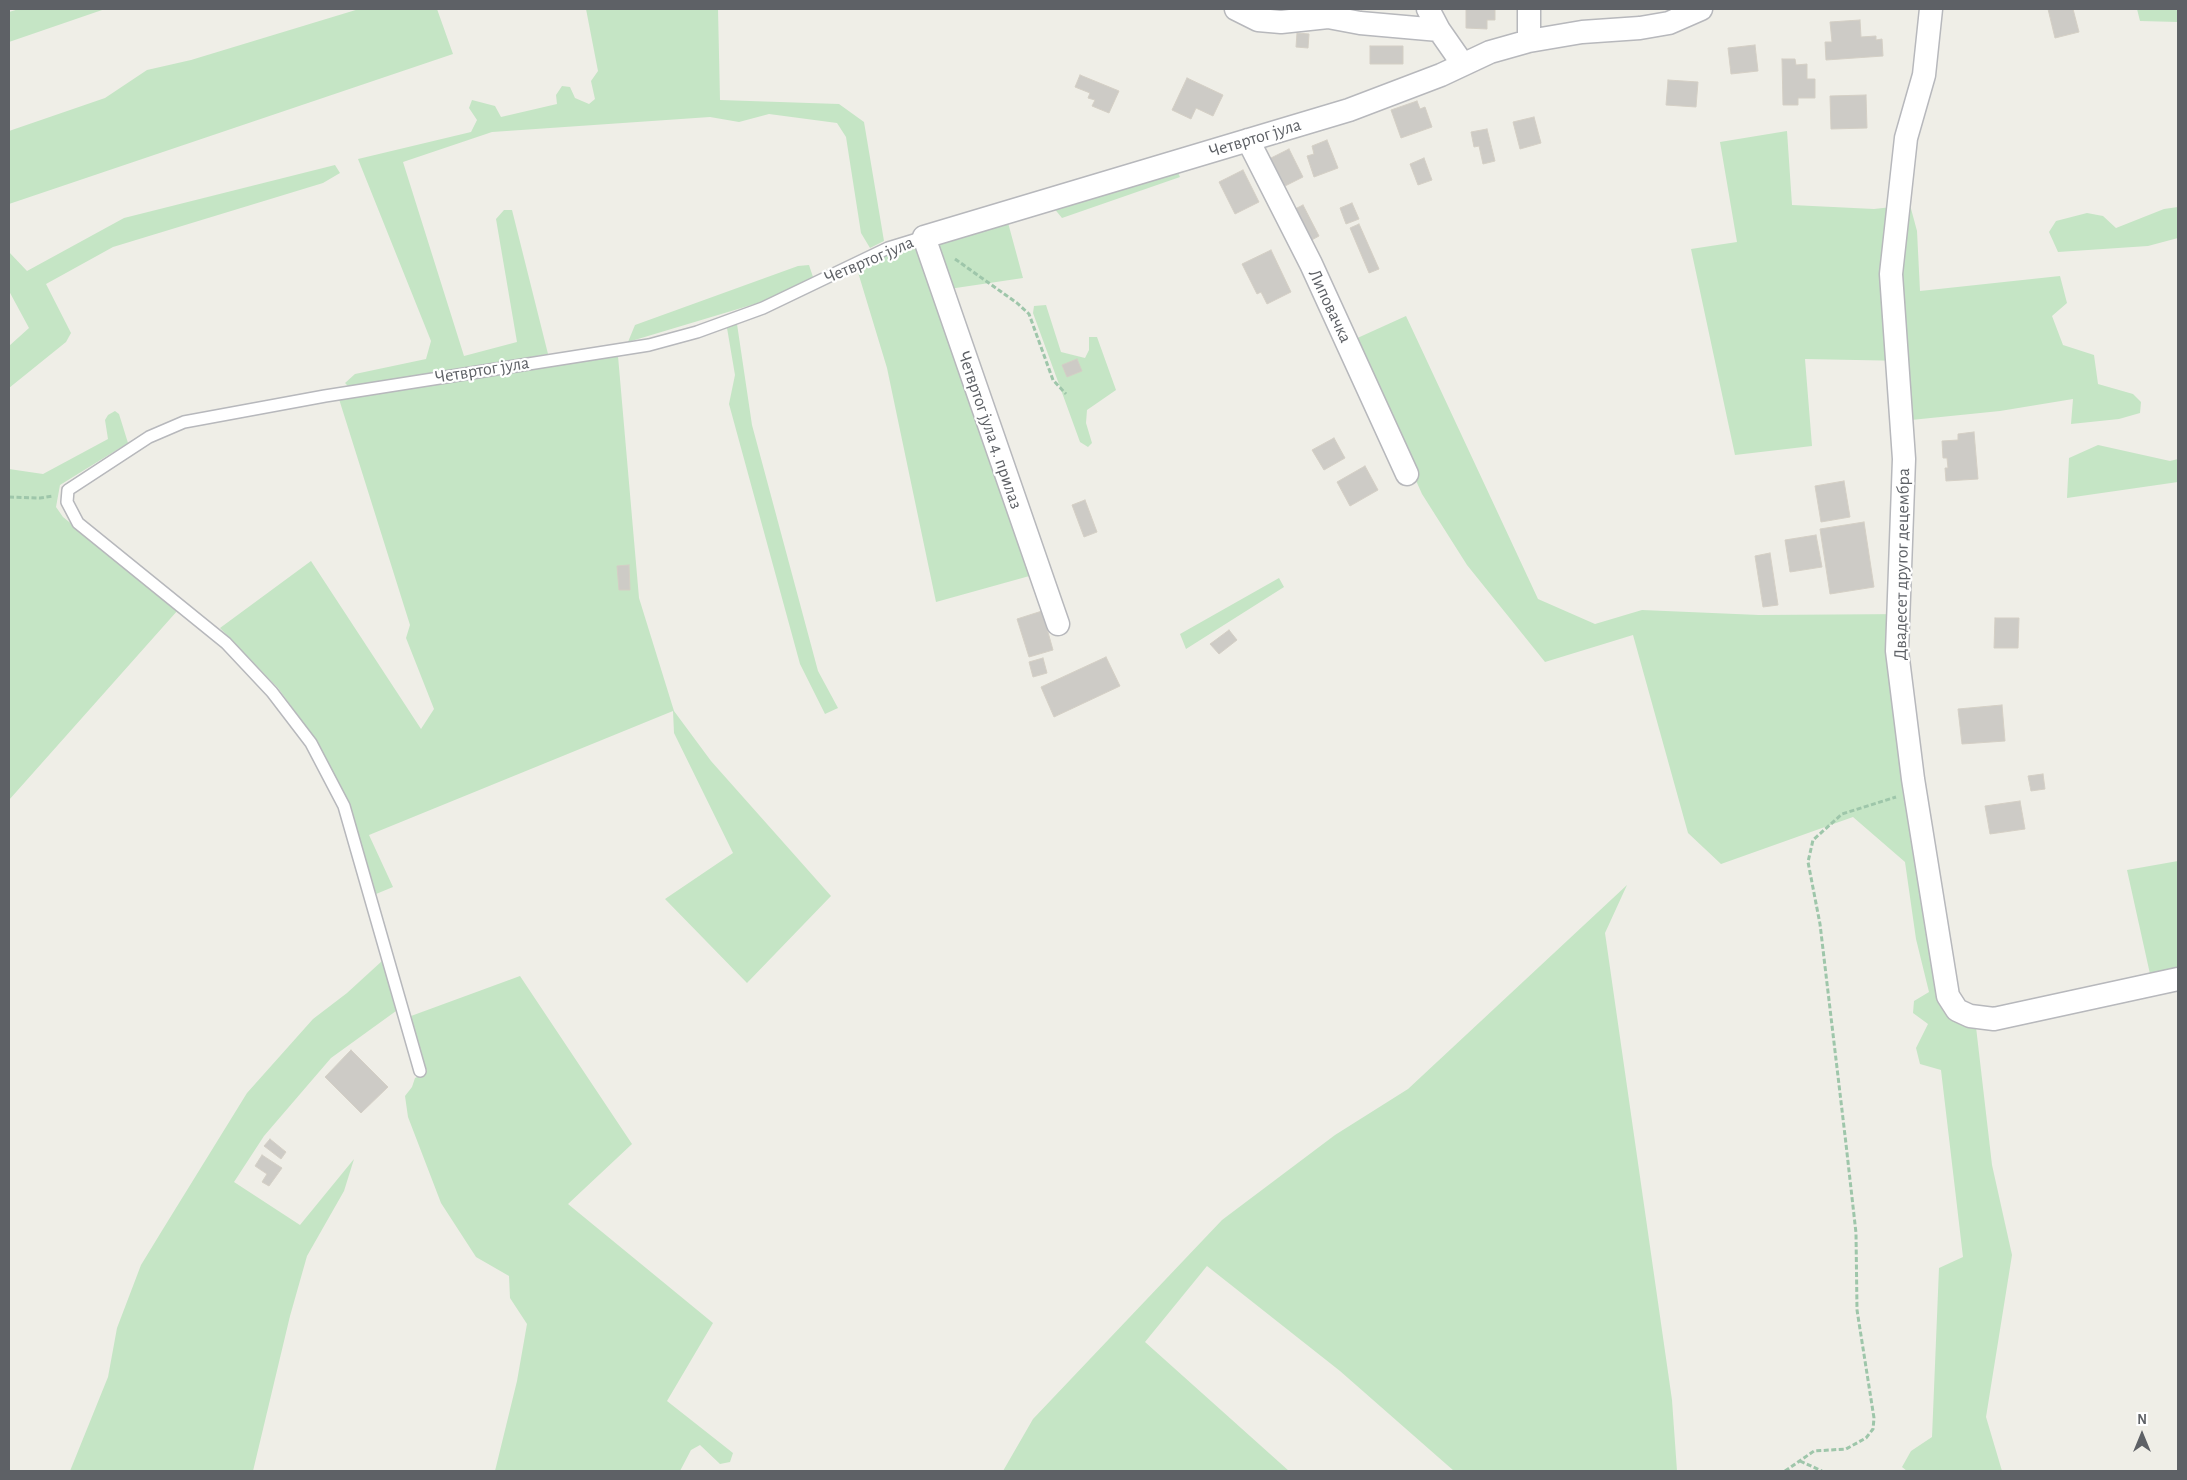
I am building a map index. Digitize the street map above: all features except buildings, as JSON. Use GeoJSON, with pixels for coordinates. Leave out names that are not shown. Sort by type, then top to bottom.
{"type":"FeatureCollection","features":[{"type":"Feature","properties":{"kind":"street"},"geometry":{"type":"LineString","coordinates":[[1236,9],[1258,20],[1282,22],[1328,16],[1360,23],[1440,30]]}},
{"type":"Feature","properties":{"kind":"street"},"geometry":{"type":"LineString","coordinates":[[1428,9],[1462,63]]}},
{"type":"Feature","properties":{"kind":"street"},"geometry":{"type":"LineString","coordinates":[[1529,9],[1529,41]]}},
{"type":"Feature","properties":{"kind":"street","name":"Четвртог јула"},"geometry":{"type":"LineString","coordinates":[[924,237],[1349,110],[1432,78],[1462,63],[1529,41],[1582,32],[1640,28],[1669,23],[1701,9]]}},
{"type":"Feature","properties":{"kind":"street","name":"Двадесет другог децембра"},"geometry":{"type":"LineString","coordinates":[[1931,9],[1924,75],[1906,138],[1891,274],[1904,459],[1897,651],[1915,791],[1948,996],[1957,1010],[1970,1016],[1994,1019],[2178,979]]}},
{"type":"Feature","properties":{"kind":"street","name":"Липовачка"},"geometry":{"type":"LineString","coordinates":[[1248,140],[1311,264],[1407,474]]}},
{"type":"Feature","properties":{"kind":"street","name":"Четвртог јула 4. прилаз"},"geometry":{"type":"LineString","coordinates":[[924,237],[1058,624]]}},
{"type":"Feature","properties":{"kind":"lane","name":"Четвртог јула"},"geometry":{"type":"LineString","coordinates":[[68,490],[149,436],[184,422],[325,396],[649,345],[697,332],[763,308],[888,248],[924,237]]}},
{"type":"Feature","properties":{"kind":"lane"},"geometry":{"type":"LineString","coordinates":[[68,490],[67,502],[78,523],[226,643],[272,692],[311,743],[344,806],[420,1071]]}},
{"type":"Feature","properties":{"kind":"path"},"geometry":{"type":"LineString","coordinates":[[924,237],[1017,303],[1029,314],[1053,380],[1066,394]]}},
{"type":"Feature","properties":{"kind":"path"},"geometry":{"type":"LineString","coordinates":[[9,497],[49,497],[68,490]]}},
{"type":"Feature","properties":{"kind":"path"},"geometry":{"type":"LineString","coordinates":[[1785,1471],[1814,1451],[1846,1449],[1866,1438],[1873,1429],[1874,1418],[1857,1310],[1856,1233],[1843,1116],[1820,924],[1808,862],[1813,840],[1842,814],[1915,791]]}},
{"type":"Feature","properties":{"kind":"path"},"geometry":{"type":"LineString","coordinates":[[1800,1461],[1822,1471]]}},
{"type":"Feature","properties":{"kind":"green space"},"geometry":{"type":"Polygon","coordinates":[[[19,9],[105,9],[9,42],[9,12],[19,9]]]}},
{"type":"Feature","properties":{"kind":"green space"},"geometry":{"type":"Polygon","coordinates":[[[359,9],[437,9],[453,54],[9,204],[9,131],[105,98],[147,70],[191,60],[359,9]]]}},
{"type":"Feature","properties":{"kind":"green space"},"geometry":{"type":"Polygon","coordinates":[[[586,9],[718,9],[720,100],[839,104],[864,122],[884,241],[870,248],[861,233],[846,137],[837,123],[769,114],[739,122],[710,117],[492,132],[403,162],[464,356],[517,342],[496,219],[504,210],[512,210],[548,354],[350,388],[345,383],[355,374],[426,359],[431,341],[358,159],[471,132],[477,120],[469,108],[472,100],[495,106],[501,117],[557,104],[556,95],[562,86],[570,87],[575,98],[589,104],[595,99],[591,81],[598,71],[586,9]]]}},
{"type":"Feature","properties":{"kind":"green space"},"geometry":{"type":"Polygon","coordinates":[[[2137,9],[2178,9],[2178,22],[2140,21],[2137,9]]]}},
{"type":"Feature","properties":{"kind":"green space"},"geometry":{"type":"Polygon","coordinates":[[[1787,131],[1792,205],[1874,209],[1910,205],[1917,231],[1920,291],[2060,276],[2067,303],[2052,316],[2063,345],[2094,355],[2098,384],[2133,394],[2141,402],[2140,413],[2119,419],[2071,424],[2073,399],[2000,411],[1911,420],[1907,361],[1805,359],[1812,446],[1735,455],[1691,249],[1737,242],[1720,142],[1787,131]]]}},
{"type":"Feature","properties":{"kind":"green space"},"geometry":{"type":"Polygon","coordinates":[[[335,165],[340,173],[323,183],[113,247],[46,284],[71,333],[66,342],[9,388],[9,346],[29,328],[9,291],[9,252],[27,271],[124,218],[335,165]]]}},
{"type":"Feature","properties":{"kind":"green space"},"geometry":{"type":"Polygon","coordinates":[[[1175,166],[1180,177],[1062,218],[1053,207],[1175,166]]]}},
{"type":"Feature","properties":{"kind":"green space"},"geometry":{"type":"Polygon","coordinates":[[[2178,207],[2178,238],[2148,246],[2058,252],[2049,232],[2056,221],[2087,213],[2103,216],[2116,228],[2164,209],[2178,207]]]}},
{"type":"Feature","properties":{"kind":"green space"},"geometry":{"type":"Polygon","coordinates":[[[1007,219],[1023,278],[949,289],[931,241],[1007,219]]]}},
{"type":"Feature","properties":{"kind":"green space"},"geometry":{"type":"Polygon","coordinates":[[[916,245],[1033,575],[936,602],[887,368],[857,269],[893,251],[916,245]]]}},
{"type":"Feature","properties":{"kind":"green space"},"geometry":{"type":"Polygon","coordinates":[[[809,265],[813,277],[768,300],[628,342],[635,325],[798,266],[809,265]]]}},
{"type":"Feature","properties":{"kind":"green space"},"geometry":{"type":"Polygon","coordinates":[[[1046,305],[1061,352],[1085,358],[1089,350],[1089,337],[1097,337],[1116,390],[1087,410],[1086,423],[1092,443],[1088,447],[1080,442],[1033,313],[1034,306],[1046,305]]]}},
{"type":"Feature","properties":{"kind":"green space"},"geometry":{"type":"Polygon","coordinates":[[[1406,316],[1538,599],[1595,624],[1642,610],[1759,615],[1908,614],[1904,651],[1942,998],[1976,1027],[1992,1165],[2012,1255],[1986,1417],[2002,1471],[1907,1471],[1902,1467],[1911,1451],[1932,1437],[1939,1268],[1963,1257],[1941,1070],[1920,1064],[1916,1048],[1928,1024],[1913,1013],[1914,1001],[1929,992],[1916,939],[1905,862],[1853,817],[1721,864],[1688,833],[1633,635],[1545,662],[1467,565],[1422,494],[1353,340],[1406,316]]]}},
{"type":"Feature","properties":{"kind":"green space"},"geometry":{"type":"Polygon","coordinates":[[[737,324],[752,425],[818,671],[838,708],[825,714],[800,664],[729,404],[735,375],[727,328],[737,324]]]}},
{"type":"Feature","properties":{"kind":"green space"},"geometry":{"type":"Polygon","coordinates":[[[618,356],[639,598],[674,711],[711,761],[831,896],[747,983],[665,899],[733,853],[674,733],[673,711],[369,835],[393,887],[376,894],[350,806],[318,743],[278,688],[220,628],[311,561],[421,729],[434,709],[406,638],[410,625],[339,399],[618,356]]]}},
{"type":"Feature","properties":{"kind":"green space"},"geometry":{"type":"Polygon","coordinates":[[[115,411],[119,414],[128,443],[60,485],[56,507],[63,517],[178,610],[9,800],[9,469],[43,474],[108,439],[105,420],[108,415],[115,411]]]}},
{"type":"Feature","properties":{"kind":"green space"},"geometry":{"type":"Polygon","coordinates":[[[2098,445],[2170,461],[2178,459],[2178,482],[2067,498],[2069,458],[2098,445]]]}},
{"type":"Feature","properties":{"kind":"green space"},"geometry":{"type":"Polygon","coordinates":[[[1279,578],[1284,587],[1186,649],[1180,634],[1279,578]]]}},
{"type":"Feature","properties":{"kind":"green space"},"geometry":{"type":"Polygon","coordinates":[[[2178,861],[2178,969],[2150,974],[2127,870],[2178,861]]]}},
{"type":"Feature","properties":{"kind":"green space"},"geometry":{"type":"Polygon","coordinates":[[[1627,885],[1605,933],[1672,1400],[1677,1471],[1454,1471],[1340,1371],[1207,1266],[1145,1342],[1289,1471],[1003,1471],[1033,1419],[1222,1220],[1335,1135],[1408,1089],[1627,885]]]}},
{"type":"Feature","properties":{"kind":"green space"},"geometry":{"type":"Polygon","coordinates":[[[382,961],[396,1011],[331,1058],[264,1136],[234,1182],[300,1225],[354,1159],[344,1191],[307,1256],[290,1316],[253,1471],[70,1471],[108,1377],[117,1328],[141,1265],[163,1229],[247,1093],[313,1019],[347,993],[382,961]]]}},
{"type":"Feature","properties":{"kind":"green space"},"geometry":{"type":"Polygon","coordinates":[[[520,976],[632,1144],[568,1204],[713,1323],[667,1401],[733,1453],[730,1462],[720,1464],[700,1445],[691,1450],[680,1471],[495,1471],[517,1381],[527,1324],[510,1298],[509,1276],[476,1257],[441,1203],[408,1117],[405,1096],[412,1087],[415,1078],[427,1072],[411,1016],[520,976]]]}}]}
